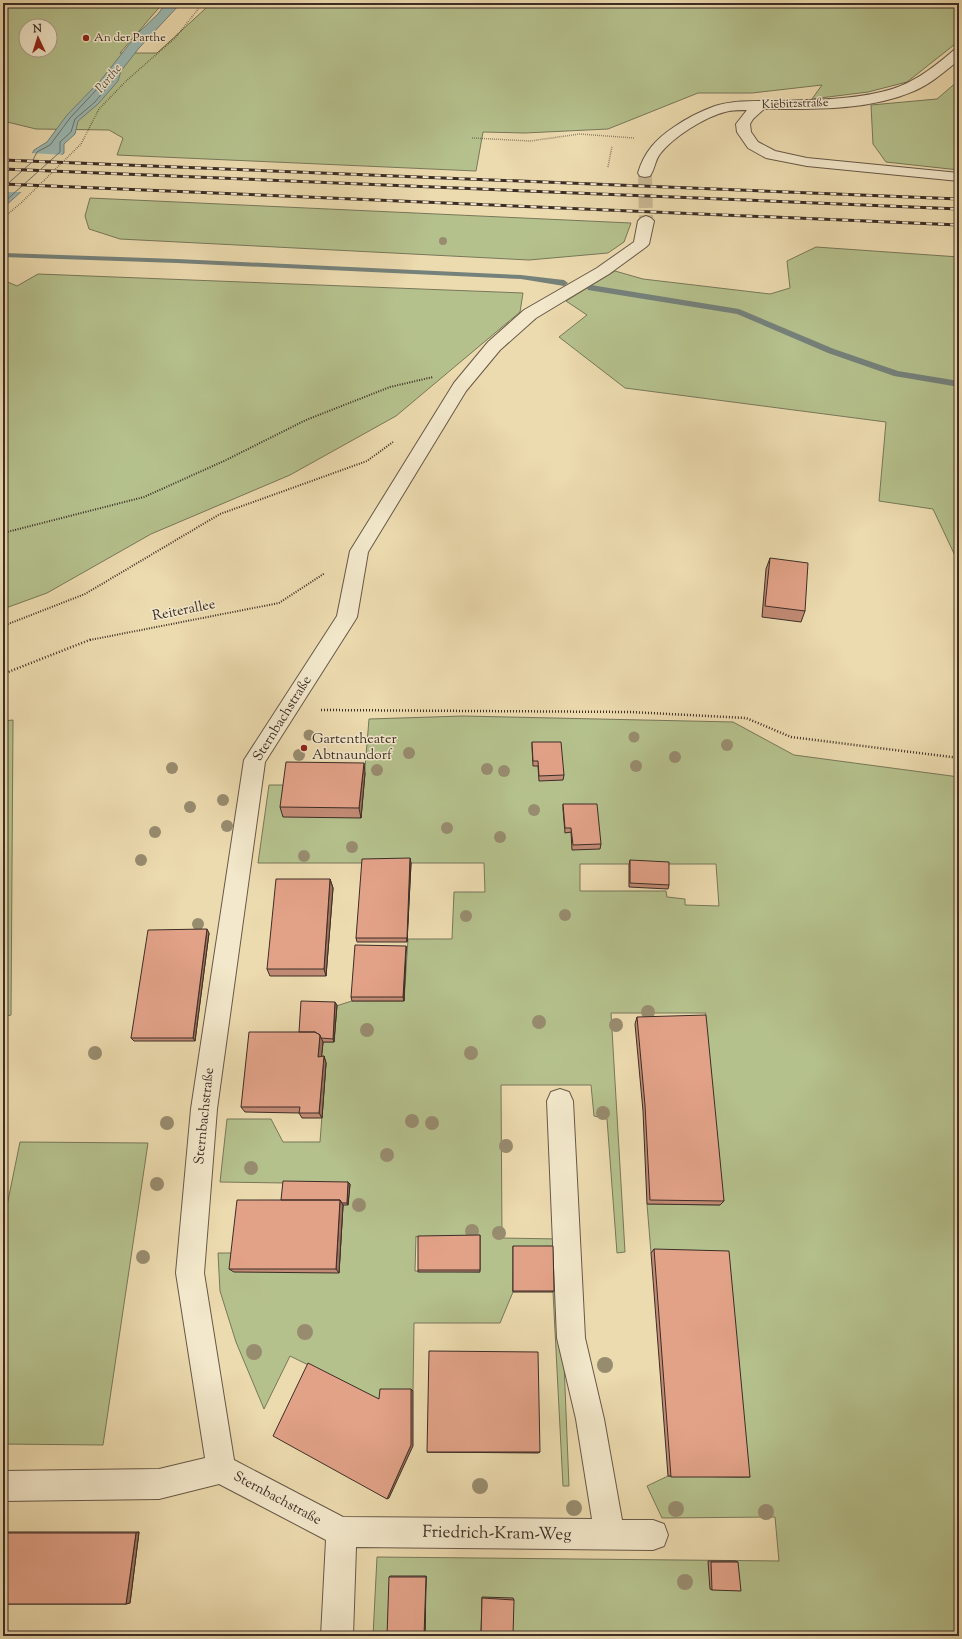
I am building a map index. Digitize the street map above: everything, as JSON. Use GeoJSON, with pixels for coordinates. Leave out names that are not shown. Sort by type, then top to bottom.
{"type":"FeatureCollection","features":[{"type":"Feature","properties":{"kind":"street","name":"Kiebitzstraße"},"geometry":{"type":"LineString","coordinates":[[645,173],[652,154],[659,145],[686,127],[722,108],[856,101],[886,95],[915,86],[959,53]]}},
{"type":"Feature","properties":{"kind":"street"},"geometry":{"type":"LineString","coordinates":[[760,105],[747,117],[743,124],[744,132],[753,145],[771,155],[807,162],[959,177]]}},
{"type":"Feature","properties":{"kind":"street"},"geometry":{"type":"LineString","coordinates":[[359,551],[460,387],[494,346],[530,314],[602,271],[641,244],[646,221]]}},
{"type":"Feature","properties":{"kind":"street","name":"Sternbachstraße"},"geometry":{"type":"LineString","coordinates":[[341,1532],[221,1469],[190,1273],[204,1109],[255,760],[347,617],[359,551]]}},
{"type":"Feature","properties":{"kind":"street"},"geometry":{"type":"LineString","coordinates":[[560,1101],[572,1338],[590,1419],[610,1535]]}},
{"type":"Feature","properties":{"kind":"street"},"geometry":{"type":"LineString","coordinates":[[3,1486],[159,1484],[221,1469]]}},
{"type":"Feature","properties":{"kind":"street"},"geometry":{"type":"LineString","coordinates":[[337,1636],[341,1532]]}},
{"type":"Feature","properties":{"kind":"street","name":"Friedrich-Kram-Weg"},"geometry":{"type":"LineString","coordinates":[[341,1532],[654,1536]]}},
{"type":"Feature","properties":{"kind":"path"},"geometry":{"type":"LineString","coordinates":[[3,218],[21,203],[81,144],[99,109],[126,81],[175,38],[203,3]]}},
{"type":"Feature","properties":{"kind":"path"},"geometry":{"type":"LineString","coordinates":[[472,138],[530,141],[580,134],[629,137],[665,142]]}},
{"type":"Feature","properties":{"kind":"path"},"geometry":{"type":"LineString","coordinates":[[608,167],[612,146]]}},
{"type":"Feature","properties":{"kind":"path"},"geometry":{"type":"LineString","coordinates":[[3,533],[144,497],[224,461],[306,420],[383,390],[477,367]]}},
{"type":"Feature","properties":{"kind":"path"},"geometry":{"type":"LineString","coordinates":[[3,626],[85,594],[220,514],[366,461],[396,440]]}},
{"type":"Feature","properties":{"kind":"path","name":"Reiterallee"},"geometry":{"type":"LineString","coordinates":[[3,674],[95,638],[279,603],[359,551]]}},
{"type":"Feature","properties":{"kind":"path"},"geometry":{"type":"LineString","coordinates":[[288,710],[631,712],[746,718],[791,737],[959,758]]}},
{"type":"Feature","properties":{"kind":"green space"},"geometry":{"type":"Polygon","coordinates":[[[3,3],[163,3],[120,53],[157,53],[205,9],[209,3],[959,3],[959,41],[907,82],[868,92],[812,99],[822,85],[752,93],[698,93],[608,129],[525,133],[483,132],[476,171],[117,155],[123,138],[109,130],[36,129],[3,121],[3,3]]]}},
{"type":"Feature","properties":{"kind":"green space"},"geometry":{"type":"Polygon","coordinates":[[[959,80],[959,170],[886,162],[873,144],[871,105],[937,99],[959,80]]]}},
{"type":"Feature","properties":{"kind":"green space"},"geometry":{"type":"Polygon","coordinates":[[[90,198],[631,223],[624,242],[608,253],[529,260],[120,239],[89,229],[85,216],[90,198]]]}},
{"type":"Feature","properties":{"kind":"green space"},"geometry":{"type":"Polygon","coordinates":[[[816,247],[959,257],[959,564],[933,509],[879,501],[886,422],[625,388],[559,337],[587,315],[566,301],[615,271],[643,279],[770,294],[790,288],[787,261],[816,247]]]}},
{"type":"Feature","properties":{"kind":"green space"},"geometry":{"type":"Polygon","coordinates":[[[38,274],[523,293],[520,312],[396,416],[290,475],[151,534],[47,593],[3,609],[3,280],[17,286],[38,274]]]}},
{"type":"Feature","properties":{"kind":"green space"},"geometry":{"type":"Polygon","coordinates":[[[463,716],[733,722],[794,755],[959,777],[959,1636],[373,1636],[377,1557],[779,1561],[775,1517],[662,1518],[647,1486],[668,1476],[744,1477],[724,1255],[651,1253],[647,1204],[720,1205],[702,1022],[706,1013],[611,1013],[625,1252],[617,1253],[607,1119],[594,1116],[591,1085],[501,1085],[502,1238],[559,1239],[569,1486],[563,1486],[553,1292],[514,1248],[513,1292],[500,1323],[414,1323],[413,1391],[383,1391],[382,1401],[290,1356],[264,1409],[236,1342],[220,1291],[218,1253],[236,1253],[339,1272],[343,1205],[285,1183],[220,1182],[227,1119],[271,1119],[283,1142],[320,1142],[326,1063],[321,1063],[323,1042],[334,1042],[336,1006],[352,1001],[404,1001],[408,939],[452,939],[454,892],[485,892],[484,863],[258,863],[269,785],[287,785],[361,817],[369,719],[463,716]],[[580,864],[580,891],[666,891],[667,897],[685,899],[685,905],[719,906],[716,864],[580,864]],[[416,1236],[415,1271],[480,1272],[419,1238],[416,1236]]]}},
{"type":"Feature","properties":{"kind":"green space"},"geometry":{"type":"Polygon","coordinates":[[[13,720],[11,1015],[3,1017],[3,721],[13,720]]]}},
{"type":"Feature","properties":{"kind":"green space"},"geometry":{"type":"Polygon","coordinates":[[[20,1142],[148,1143],[103,1445],[3,1444],[3,1225],[20,1142]]]}},
{"type":"Feature","properties":{"kind":"water","name":"Parthe"},"geometry":{"type":"Polygon","coordinates":[[[166,3],[181,3],[139,48],[121,71],[118,81],[98,104],[78,121],[75,134],[64,144],[64,153],[3,208],[3,185],[29,160],[34,150],[47,142],[67,115],[101,80],[138,33],[158,14],[166,3]]]}},
{"type":"Feature","properties":{"kind":"pier"},"geometry":{"type":"Polygon","coordinates":[[[30,153],[65,155],[24,192],[3,192],[3,182],[27,158],[30,153]]]}},
{"type":"Feature","properties":{"kind":"building"},"geometry":{"type":"Polygon","coordinates":[[[770,558],[808,563],[805,611],[765,606],[770,558]]]}},
{"type":"Feature","properties":{"kind":"building"},"geometry":{"type":"Polygon","coordinates":[[[532,742],[561,742],[564,775],[539,776],[538,761],[533,761],[532,742]]]}},
{"type":"Feature","properties":{"kind":"building"},"geometry":{"type":"Polygon","coordinates":[[[286,762],[364,763],[359,808],[280,807],[286,762]]]}},
{"type":"Feature","properties":{"kind":"building"},"geometry":{"type":"Polygon","coordinates":[[[563,804],[597,804],[601,844],[573,845],[571,828],[565,828],[563,804]]]}},
{"type":"Feature","properties":{"kind":"building"},"geometry":{"type":"Polygon","coordinates":[[[410,858],[407,938],[356,938],[362,859],[410,858]]]}},
{"type":"Feature","properties":{"kind":"building"},"geometry":{"type":"Polygon","coordinates":[[[630,860],[669,862],[669,885],[630,883],[630,860]]]}},
{"type":"Feature","properties":{"kind":"building"},"geometry":{"type":"Polygon","coordinates":[[[276,879],[330,879],[324,969],[267,969],[276,879]]]}},
{"type":"Feature","properties":{"kind":"building"},"geometry":{"type":"Polygon","coordinates":[[[207,929],[193,1038],[131,1038],[148,930],[207,929]]]}},
{"type":"Feature","properties":{"kind":"building"},"geometry":{"type":"Polygon","coordinates":[[[355,945],[406,946],[403,997],[351,997],[355,945]]]}},
{"type":"Feature","properties":{"kind":"building"},"geometry":{"type":"Polygon","coordinates":[[[301,1001],[335,1002],[333,1039],[321,1038],[320,1035],[315,1032],[299,1032],[301,1001]]]}},
{"type":"Feature","properties":{"kind":"building"},"geometry":{"type":"Polygon","coordinates":[[[706,1015],[724,1201],[650,1200],[645,1105],[637,1017],[706,1015]]]}},
{"type":"Feature","properties":{"kind":"building"},"geometry":{"type":"Polygon","coordinates":[[[249,1032],[315,1032],[320,1035],[318,1057],[324,1056],[319,1113],[299,1113],[300,1107],[241,1107],[249,1032]]]}},
{"type":"Feature","properties":{"kind":"building"},"geometry":{"type":"Polygon","coordinates":[[[283,1181],[348,1182],[347,1203],[342,1203],[340,1200],[281,1200],[283,1181]]]}},
{"type":"Feature","properties":{"kind":"building"},"geometry":{"type":"Polygon","coordinates":[[[237,1200],[340,1200],[336,1269],[229,1269],[237,1200]]]}},
{"type":"Feature","properties":{"kind":"building"},"geometry":{"type":"Polygon","coordinates":[[[480,1235],[480,1270],[418,1270],[418,1236],[480,1235]]]}},
{"type":"Feature","properties":{"kind":"building"},"geometry":{"type":"Polygon","coordinates":[[[513,1246],[553,1246],[554,1291],[513,1291],[513,1246]]]}},
{"type":"Feature","properties":{"kind":"building"},"geometry":{"type":"Polygon","coordinates":[[[654,1249],[729,1251],[750,1477],[671,1477],[654,1249]]]}},
{"type":"Feature","properties":{"kind":"building"},"geometry":{"type":"Polygon","coordinates":[[[429,1351],[538,1352],[540,1452],[427,1452],[429,1351]]]}},
{"type":"Feature","properties":{"kind":"building"},"geometry":{"type":"Polygon","coordinates":[[[308,1363],[379,1399],[380,1389],[411,1389],[411,1445],[387,1499],[273,1436],[308,1363]]]}},
{"type":"Feature","properties":{"kind":"building"},"geometry":{"type":"Polygon","coordinates":[[[3,1533],[136,1533],[126,1604],[3,1604],[3,1533]]]}},
{"type":"Feature","properties":{"kind":"building"},"geometry":{"type":"Polygon","coordinates":[[[711,1562],[738,1562],[741,1591],[712,1590],[711,1562]]]}},
{"type":"Feature","properties":{"kind":"building"},"geometry":{"type":"Polygon","coordinates":[[[389,1577],[426,1577],[424,1636],[387,1636],[389,1577]]]}},
{"type":"Feature","properties":{"kind":"building"},"geometry":{"type":"Polygon","coordinates":[[[482,1598],[514,1600],[513,1636],[481,1636],[482,1598]]]}},
{"type":"Feature","properties":{"kind":"waterway"},"geometry":{"type":"LineString","coordinates":[[3,255],[177,261],[521,277],[564,283]]}},
{"type":"Feature","properties":{"kind":"waterway"},"geometry":{"type":"LineString","coordinates":[[591,288],[739,312],[831,351],[897,374],[959,384]]}},
{"type":"Feature","properties":{"kind":"tunnel"},"geometry":{"type":"LineString","coordinates":[[645,173],[646,221]]}},
{"type":"Feature","properties":{"kind":"railway"},"geometry":{"type":"LineString","coordinates":[[3,160],[959,199]]}},
{"type":"Feature","properties":{"kind":"railway"},"geometry":{"type":"LineString","coordinates":[[3,169],[959,209]]}},
{"type":"Feature","properties":{"kind":"railway"},"geometry":{"type":"LineString","coordinates":[[3,184],[959,225]]}},
{"type":"Feature","properties":{"kind":"place","name":"An der Parthe"},"geometry":{"type":"Point","coordinates":[86,38]}},
{"type":"Feature","properties":{"kind":"place","name":"Gartentheater Abtnaundorf"},"geometry":{"type":"Point","coordinates":[304,748]}}]}
